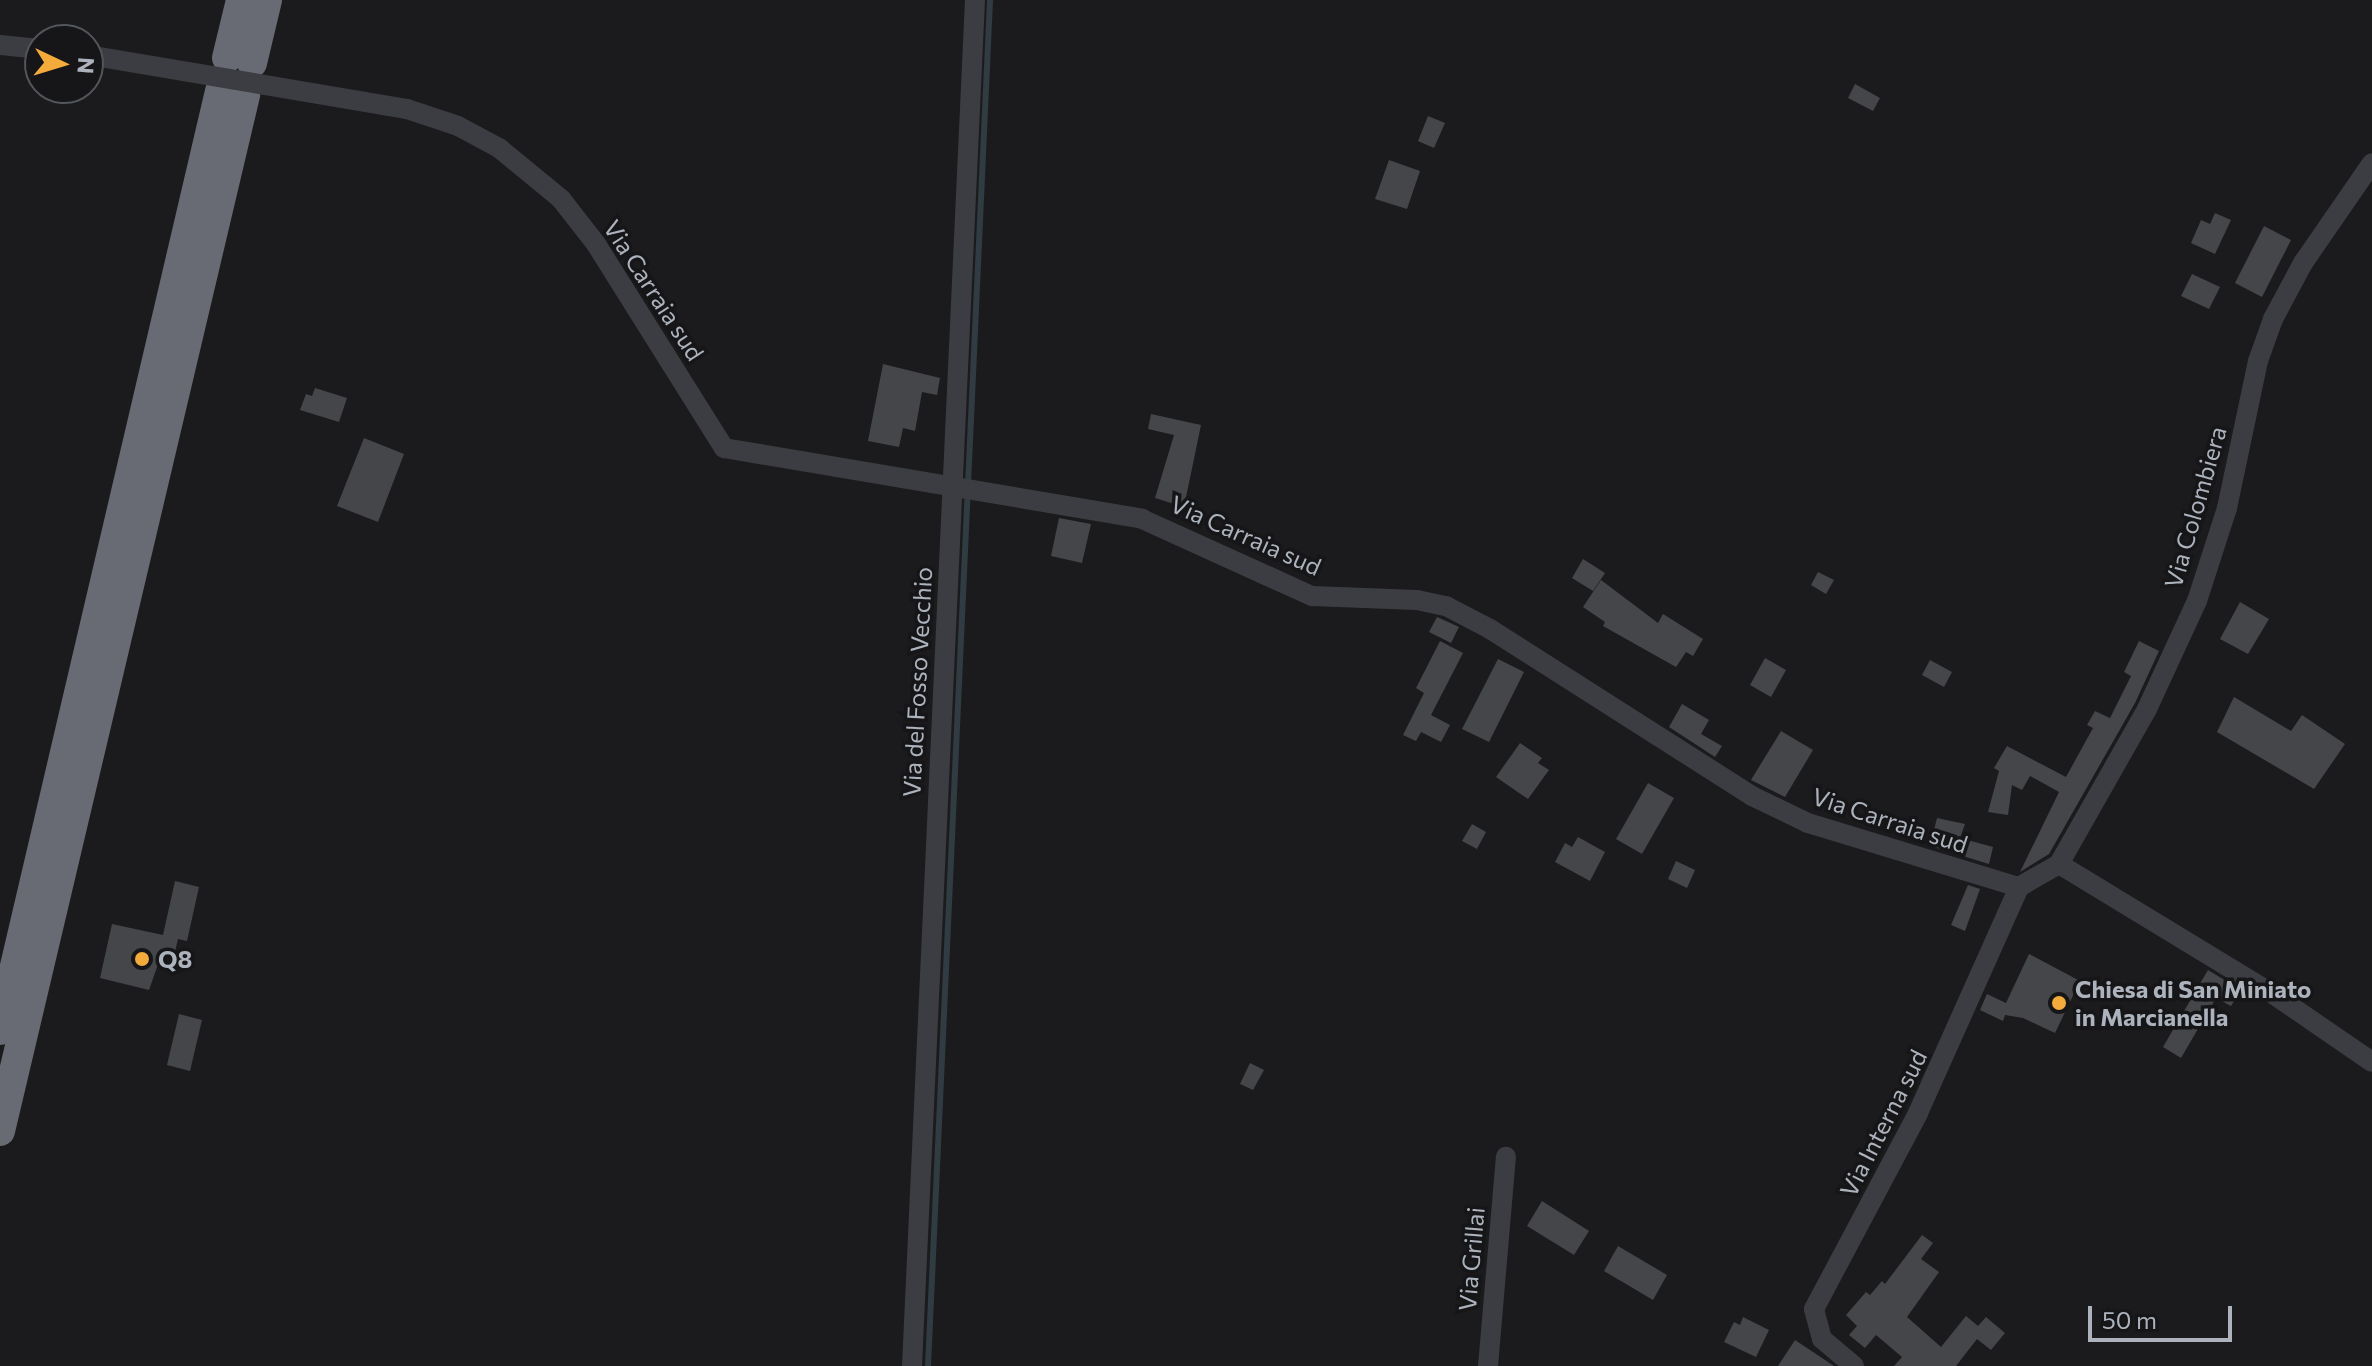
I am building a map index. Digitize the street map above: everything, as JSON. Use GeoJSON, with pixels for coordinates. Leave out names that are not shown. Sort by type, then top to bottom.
{"type":"FeatureCollection","features":[{"type":"Feature","properties":{"kind":"highway"},"geometry":{"type":"LineString","coordinates":[[241,0],[240,61],[267,0]]}},
{"type":"Feature","properties":{"kind":"highway"},"geometry":{"type":"LineString","coordinates":[[0,1030],[232,93],[0,1131]]}},
{"type":"Feature","properties":{"kind":"street","name":"Via del Fosso Vecchio"},"geometry":{"type":"LineString","coordinates":[[912,1366],[964,489],[975,0]]}},
{"type":"Feature","properties":{"kind":"street"},"geometry":{"type":"LineString","coordinates":[[0,45],[24,47]]}},
{"type":"Feature","properties":{"kind":"street","name":"Via Carraia sud"},"geometry":{"type":"LineString","coordinates":[[104,58],[407,109],[458,126],[499,148],[561,199],[596,244],[724,448],[1162,525],[1312,596],[1417,600],[1446,606],[1490,629],[1788,815],[2019,887]]}},
{"type":"Feature","properties":{"kind":"street","name":"Via Colombiera"},"geometry":{"type":"LineString","coordinates":[[2059,864],[2147,709],[2197,601],[2227,508],[2258,361],[2273,319],[2303,263],[2372,163]]}},
{"type":"Feature","properties":{"kind":"street"},"geometry":{"type":"LineString","coordinates":[[2019,887],[2059,864],[2276,996],[2372,1062]]}},
{"type":"Feature","properties":{"kind":"street","name":"Via Interna sud"},"geometry":{"type":"LineString","coordinates":[[1854,1366],[1822,1339],[1814,1309],[1918,1113],[2019,887]]}},
{"type":"Feature","properties":{"kind":"street","name":"Via Grillai"},"geometry":{"type":"LineString","coordinates":[[1488,1366],[1506,1157]]}},
{"type":"Feature","properties":{"kind":"building"},"geometry":{"type":"Polygon","coordinates":[[[1855,84],[1880,98],[1873,111],[1848,98],[1855,84]]]}},
{"type":"Feature","properties":{"kind":"building"},"geometry":{"type":"Polygon","coordinates":[[[1428,116],[1445,123],[1434,148],[1418,141],[1428,116]]]}},
{"type":"Feature","properties":{"kind":"building"},"geometry":{"type":"Polygon","coordinates":[[[1389,160],[1420,171],[1407,209],[1375,199],[1389,160]]]}},
{"type":"Feature","properties":{"kind":"building"},"geometry":{"type":"Polygon","coordinates":[[[2215,213],[2231,220],[2215,254],[2191,243],[2201,220],[2210,224],[2215,213]]]}},
{"type":"Feature","properties":{"kind":"building"},"geometry":{"type":"Polygon","coordinates":[[[2264,226],[2291,240],[2262,297],[2235,283],[2264,226]]]}},
{"type":"Feature","properties":{"kind":"building"},"geometry":{"type":"Polygon","coordinates":[[[2192,274],[2220,287],[2209,309],[2181,296],[2192,274]]]}},
{"type":"Feature","properties":{"kind":"building"},"geometry":{"type":"Polygon","coordinates":[[[883,364],[940,378],[937,395],[922,392],[915,431],[903,428],[899,447],[868,441],[883,364]]]}},
{"type":"Feature","properties":{"kind":"building"},"geometry":{"type":"Polygon","coordinates":[[[315,388],[347,398],[339,422],[300,410],[306,394],[312,396],[315,388]]]}},
{"type":"Feature","properties":{"kind":"building"},"geometry":{"type":"Polygon","coordinates":[[[1151,414],[1201,425],[1184,507],[1155,498],[1174,435],[1148,429],[1151,414]]]}},
{"type":"Feature","properties":{"kind":"building"},"geometry":{"type":"Polygon","coordinates":[[[364,438],[404,454],[378,522],[337,506],[364,438]]]}},
{"type":"Feature","properties":{"kind":"building"},"geometry":{"type":"Polygon","coordinates":[[[1059,518],[1091,524],[1082,563],[1051,556],[1059,518]]]}},
{"type":"Feature","properties":{"kind":"building"},"geometry":{"type":"Polygon","coordinates":[[[1583,559],[1605,573],[1593,591],[1572,578],[1583,559]]]}},
{"type":"Feature","properties":{"kind":"building"},"geometry":{"type":"Polygon","coordinates":[[[1818,572],[1834,580],[1826,594],[1811,585],[1818,572]]]}},
{"type":"Feature","properties":{"kind":"building"},"geometry":{"type":"Polygon","coordinates":[[[1601,580],[1658,623],[1663,614],[1703,639],[1693,656],[1686,652],[1676,667],[1603,626],[1605,622],[1583,607],[1601,580]]]}},
{"type":"Feature","properties":{"kind":"building"},"geometry":{"type":"Polygon","coordinates":[[[2240,602],[2269,619],[2248,654],[2220,639],[2240,602]]]}},
{"type":"Feature","properties":{"kind":"building"},"geometry":{"type":"Polygon","coordinates":[[[1437,617],[1459,627],[1451,643],[1429,632],[1437,617]]]}},
{"type":"Feature","properties":{"kind":"building"},"geometry":{"type":"Polygon","coordinates":[[[1440,641],[1463,653],[1431,715],[1450,725],[1441,742],[1421,732],[1416,741],[1403,735],[1424,693],[1416,688],[1440,641]]]}},
{"type":"Feature","properties":{"kind":"building"},"geometry":{"type":"Polygon","coordinates":[[[2139,641],[2159,651],[2135,703],[2049,854],[2020,872],[2059,792],[2030,776],[2022,790],[2012,785],[2008,815],[1988,812],[1999,771],[1994,768],[2007,746],[2066,777],[2093,728],[2087,725],[2095,711],[2110,718],[2131,676],[2124,672],[2139,641]]]}},
{"type":"Feature","properties":{"kind":"building"},"geometry":{"type":"Polygon","coordinates":[[[1765,658],[1786,670],[1771,697],[1750,685],[1765,658]]]}},
{"type":"Feature","properties":{"kind":"building"},"geometry":{"type":"Polygon","coordinates":[[[1498,659],[1524,672],[1489,742],[1462,729],[1498,659]]]}},
{"type":"Feature","properties":{"kind":"building"},"geometry":{"type":"Polygon","coordinates":[[[1930,660],[1952,672],[1944,687],[1922,675],[1930,660]]]}},
{"type":"Feature","properties":{"kind":"building"},"geometry":{"type":"Polygon","coordinates":[[[2234,697],[2291,731],[2302,715],[2345,744],[2314,789],[2217,732],[2234,697]]]}},
{"type":"Feature","properties":{"kind":"building"},"geometry":{"type":"Polygon","coordinates":[[[1682,704],[1709,720],[1701,734],[1722,746],[1715,757],[1669,727],[1682,704]]]}},
{"type":"Feature","properties":{"kind":"building"},"geometry":{"type":"Polygon","coordinates":[[[1781,731],[1813,750],[1785,797],[1751,780],[1781,731]]]}},
{"type":"Feature","properties":{"kind":"building"},"geometry":{"type":"Polygon","coordinates":[[[1520,743],[1542,758],[1538,763],[1549,770],[1528,799],[1496,777],[1520,743]]]}},
{"type":"Feature","properties":{"kind":"building"},"geometry":{"type":"Polygon","coordinates":[[[1648,783],[1674,798],[1642,854],[1616,839],[1648,783]]]}},
{"type":"Feature","properties":{"kind":"building"},"geometry":{"type":"Polygon","coordinates":[[[1937,818],[1965,824],[1960,838],[1993,847],[1989,864],[1930,846],[1937,818]]]}},
{"type":"Feature","properties":{"kind":"building"},"geometry":{"type":"Polygon","coordinates":[[[1472,824],[1486,832],[1477,849],[1462,841],[1472,824]]]}},
{"type":"Feature","properties":{"kind":"building"},"geometry":{"type":"Polygon","coordinates":[[[1578,837],[1605,852],[1590,881],[1555,862],[1565,843],[1572,847],[1578,837]]]}},
{"type":"Feature","properties":{"kind":"building"},"geometry":{"type":"Polygon","coordinates":[[[1676,861],[1695,870],[1687,888],[1668,879],[1676,861]]]}},
{"type":"Feature","properties":{"kind":"building"},"geometry":{"type":"Polygon","coordinates":[[[175,881],[199,887],[187,941],[178,939],[174,956],[162,953],[149,990],[100,978],[112,924],[163,935],[175,881]]]}},
{"type":"Feature","properties":{"kind":"building"},"geometry":{"type":"Polygon","coordinates":[[[1968,885],[1980,889],[1965,931],[1951,925],[1968,885]]]}},
{"type":"Feature","properties":{"kind":"building"},"geometry":{"type":"Polygon","coordinates":[[[2029,954],[2080,981],[2055,1033],[2023,1018],[2005,1015],[2003,1021],[1980,1010],[1987,994],[2006,1003],[2029,954]]]}},
{"type":"Feature","properties":{"kind":"building"},"geometry":{"type":"Polygon","coordinates":[[[2208,970],[2241,990],[2231,1006],[2216,998],[2181,1058],[2163,1047],[2208,970]]]}},
{"type":"Feature","properties":{"kind":"building"},"geometry":{"type":"Polygon","coordinates":[[[179,1014],[202,1020],[190,1071],[167,1065],[179,1014]]]}},
{"type":"Feature","properties":{"kind":"building"},"geometry":{"type":"Polygon","coordinates":[[[1250,1063],[1264,1070],[1253,1090],[1240,1084],[1250,1063]]]}},
{"type":"Feature","properties":{"kind":"building"},"geometry":{"type":"Polygon","coordinates":[[[1542,1201],[1589,1231],[1574,1255],[1527,1226],[1542,1201]]]}},
{"type":"Feature","properties":{"kind":"building"},"geometry":{"type":"Polygon","coordinates":[[[1922,1235],[1933,1243],[1921,1259],[1939,1272],[1907,1317],[1941,1347],[1966,1316],[1978,1326],[1986,1317],[2005,1333],[1991,1350],[1977,1339],[1956,1366],[1894,1366],[1902,1357],[1876,1335],[1865,1348],[1849,1335],[1857,1326],[1846,1315],[1866,1292],[1870,1295],[1882,1281],[1885,1284],[1922,1235]]]}},
{"type":"Feature","properties":{"kind":"building"},"geometry":{"type":"Polygon","coordinates":[[[1618,1246],[1667,1275],[1653,1300],[1604,1271],[1618,1246]]]}},
{"type":"Feature","properties":{"kind":"building"},"geometry":{"type":"Polygon","coordinates":[[[1743,1317],[1769,1330],[1756,1357],[1724,1342],[1734,1322],[1740,1325],[1743,1317]]]}},
{"type":"Feature","properties":{"kind":"building"},"geometry":{"type":"Polygon","coordinates":[[[1795,1340],[1834,1366],[1778,1366],[1795,1340]]]}},
{"type":"Feature","properties":{"kind":"waterway"},"geometry":{"type":"LineString","coordinates":[[928,1366],[990,0]]}},
{"type":"Feature","properties":{"kind":"place","name":"Q8"},"geometry":{"type":"Point","coordinates":[142,959]}},
{"type":"Feature","properties":{"kind":"place","name":"Chiesa di San Miniato in Marcianella"},"geometry":{"type":"Point","coordinates":[2059,1003]}}]}
